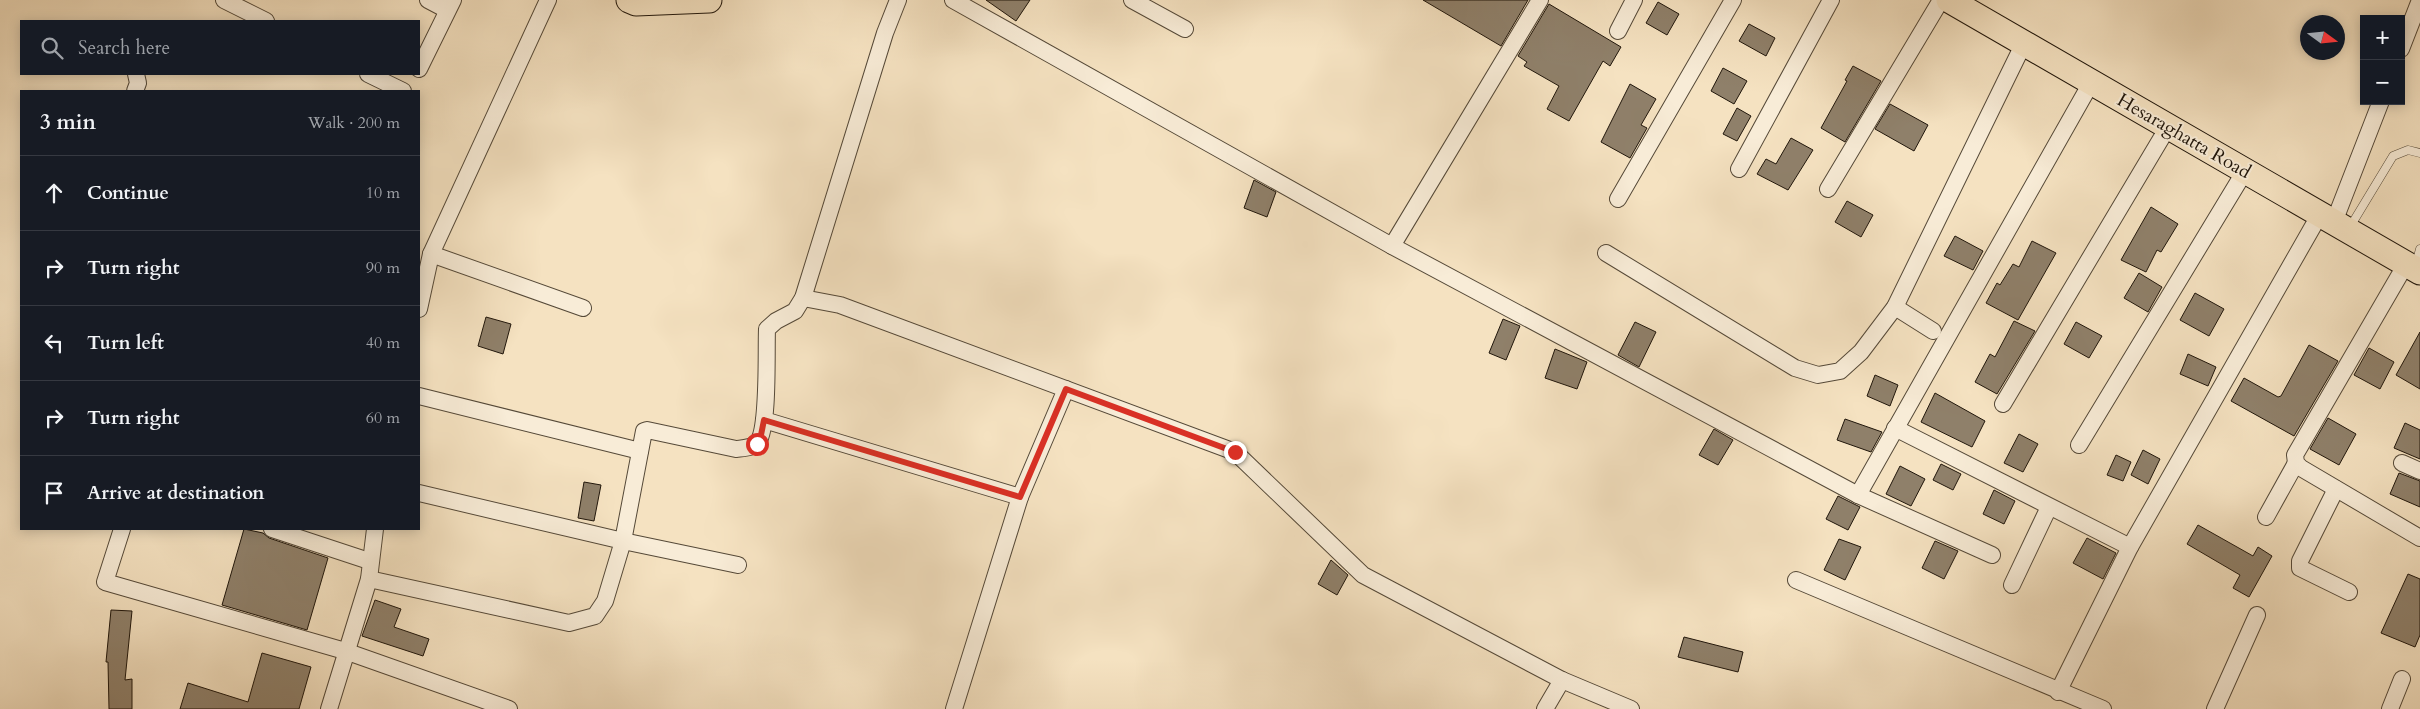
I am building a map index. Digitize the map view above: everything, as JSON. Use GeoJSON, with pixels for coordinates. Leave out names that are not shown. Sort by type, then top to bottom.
{"type":"FeatureCollection","features":[{"type":"Feature","properties":{"kind":"main road"},"geometry":{"type":"LineString","coordinates":[[629,0],[636,3],[709,0]]}},
{"type":"Feature","properties":{"kind":"main road","name":"Hesaraghatta Road"},"geometry":{"type":"LineString","coordinates":[[1949,0],[2023,45],[2334,222],[2415,264]]}},
{"type":"Feature","properties":{"kind":"street"},"geometry":{"type":"LineString","coordinates":[[224,0],[264,20]]}},
{"type":"Feature","properties":{"kind":"street"},"geometry":{"type":"LineString","coordinates":[[420,67],[450,5],[428,0]]}},
{"type":"Feature","properties":{"kind":"street"},"geometry":{"type":"LineString","coordinates":[[420,304],[431,254],[548,0]]}},
{"type":"Feature","properties":{"kind":"street"},"geometry":{"type":"LineString","coordinates":[[368,579],[569,622],[595,616],[604,601],[623,541],[642,437],[647,430],[736,449],[749,448],[757,444],[764,420],[767,329],[776,321],[795,311],[803,298],[885,33],[898,0]]}},
{"type":"Feature","properties":{"kind":"street"},"geometry":{"type":"LineString","coordinates":[[953,0],[1392,246],[1858,495],[1992,555]]}},
{"type":"Feature","properties":{"kind":"street"},"geometry":{"type":"LineString","coordinates":[[1132,0],[1185,29]]}},
{"type":"Feature","properties":{"kind":"street"},"geometry":{"type":"LineString","coordinates":[[1392,246],[1540,0]]}},
{"type":"Feature","properties":{"kind":"street"},"geometry":{"type":"LineString","coordinates":[[1618,31],[1634,0]]}},
{"type":"Feature","properties":{"kind":"street"},"geometry":{"type":"LineString","coordinates":[[1618,199],[1733,0]]}},
{"type":"Feature","properties":{"kind":"street"},"geometry":{"type":"LineString","coordinates":[[1739,169],[1831,0]]}},
{"type":"Feature","properties":{"kind":"street"},"geometry":{"type":"LineString","coordinates":[[1828,189],[1941,0]]}},
{"type":"Feature","properties":{"kind":"street"},"geometry":{"type":"LineString","coordinates":[[2405,38],[2420,0]]}},
{"type":"Feature","properties":{"kind":"street"},"geometry":{"type":"LineString","coordinates":[[1606,253],[1795,368],[1818,375],[1840,371],[1861,352],[1895,308],[2023,45]]}},
{"type":"Feature","properties":{"kind":"street"},"geometry":{"type":"LineString","coordinates":[[135,90],[138,83],[136,75]]}},
{"type":"Feature","properties":{"kind":"street"},"geometry":{"type":"LineString","coordinates":[[370,75],[401,90]]}},
{"type":"Feature","properties":{"kind":"street"},"geometry":{"type":"LineString","coordinates":[[408,90],[416,75]]}},
{"type":"Feature","properties":{"kind":"street"},"geometry":{"type":"LineString","coordinates":[[1858,495],[2091,83]]}},
{"type":"Feature","properties":{"kind":"street"},"geometry":{"type":"LineString","coordinates":[[2058,692],[2130,547],[2334,222],[2379,105]]}},
{"type":"Feature","properties":{"kind":"street"},"geometry":{"type":"LineString","coordinates":[[2004,404],[2168,127]]}},
{"type":"Feature","properties":{"kind":"street"},"geometry":{"type":"LineString","coordinates":[[2079,445],[2245,171]]}},
{"type":"Feature","properties":{"kind":"street"},"geometry":{"type":"LineString","coordinates":[[431,254],[583,308]]}},
{"type":"Feature","properties":{"kind":"street"},"geometry":{"type":"LineString","coordinates":[[2266,518],[2296,463],[2295,455],[2415,264]]}},
{"type":"Feature","properties":{"kind":"street"},"geometry":{"type":"LineString","coordinates":[[803,298],[840,304],[1235,452],[1363,575],[1562,680],[1631,709]]}},
{"type":"Feature","properties":{"kind":"street"},"geometry":{"type":"LineString","coordinates":[[1895,308],[1933,331]]}},
{"type":"Feature","properties":{"kind":"street"},"geometry":{"type":"LineString","coordinates":[[954,709],[1020,497],[1066,389]]}},
{"type":"Feature","properties":{"kind":"street"},"geometry":{"type":"LineString","coordinates":[[420,396],[640,451]]}},
{"type":"Feature","properties":{"kind":"street"},"geometry":{"type":"LineString","coordinates":[[764,420],[1020,497]]}},
{"type":"Feature","properties":{"kind":"street"},"geometry":{"type":"LineString","coordinates":[[1896,428],[2130,547]]}},
{"type":"Feature","properties":{"kind":"street"},"geometry":{"type":"LineString","coordinates":[[2296,463],[2420,538]]}},
{"type":"Feature","properties":{"kind":"street"},"geometry":{"type":"LineString","coordinates":[[2402,463],[2420,471]]}},
{"type":"Feature","properties":{"kind":"street"},"geometry":{"type":"LineString","coordinates":[[2336,488],[2300,561],[2300,568],[2349,592]]}},
{"type":"Feature","properties":{"kind":"street"},"geometry":{"type":"LineString","coordinates":[[420,493],[623,541],[738,565]]}},
{"type":"Feature","properties":{"kind":"street"},"geometry":{"type":"LineString","coordinates":[[2012,585],[2049,506]]}},
{"type":"Feature","properties":{"kind":"street"},"geometry":{"type":"LineString","coordinates":[[122,530],[105,582],[345,652],[509,709]]}},
{"type":"Feature","properties":{"kind":"street"},"geometry":{"type":"LineString","coordinates":[[275,530],[369,561]]}},
{"type":"Feature","properties":{"kind":"street"},"geometry":{"type":"LineString","coordinates":[[329,709],[368,579],[375,530]]}},
{"type":"Feature","properties":{"kind":"street"},"geometry":{"type":"LineString","coordinates":[[1796,580],[2102,709]]}},
{"type":"Feature","properties":{"kind":"street"},"geometry":{"type":"LineString","coordinates":[[2215,709],[2257,615]]}},
{"type":"Feature","properties":{"kind":"street"},"geometry":{"type":"LineString","coordinates":[[2390,709],[2402,679]]}},
{"type":"Feature","properties":{"kind":"street"},"geometry":{"type":"LineString","coordinates":[[1545,709],[1562,680]]}},
{"type":"Feature","properties":{"kind":"lane"},"geometry":{"type":"LineString","coordinates":[[2334,222],[2393,156],[2408,150],[2420,152]]}},
{"type":"Feature","properties":{"kind":"building"},"geometry":{"type":"Polygon","coordinates":[[[986,0],[1030,0],[1016,21],[986,0]]]}},
{"type":"Feature","properties":{"kind":"building"},"geometry":{"type":"Polygon","coordinates":[[[1423,0],[1528,0],[1501,46],[1423,0]]]}},
{"type":"Feature","properties":{"kind":"building"},"geometry":{"type":"Polygon","coordinates":[[[1658,2],[1679,14],[1667,35],[1646,23],[1658,2]]]}},
{"type":"Feature","properties":{"kind":"building"},"geometry":{"type":"Polygon","coordinates":[[[1549,4],[1621,47],[1610,66],[1603,61],[1569,121],[1547,109],[1559,86],[1524,66],[1527,62],[1518,56],[1549,4]]]}},
{"type":"Feature","properties":{"kind":"building"},"geometry":{"type":"Polygon","coordinates":[[[1749,24],[1775,38],[1766,56],[1739,41],[1749,24]]]}},
{"type":"Feature","properties":{"kind":"building"},"geometry":{"type":"Polygon","coordinates":[[[1853,66],[1881,81],[1845,142],[1821,128],[1847,81],[1845,80],[1853,66]]]}},
{"type":"Feature","properties":{"kind":"building"},"geometry":{"type":"Polygon","coordinates":[[[1723,68],[1747,81],[1734,104],[1711,91],[1723,68]]]}},
{"type":"Feature","properties":{"kind":"building"},"geometry":{"type":"Polygon","coordinates":[[[1630,84],[1656,99],[1641,125],[1647,128],[1630,158],[1601,142],[1630,84]]]}},
{"type":"Feature","properties":{"kind":"building"},"geometry":{"type":"Polygon","coordinates":[[[1890,104],[1928,125],[1914,151],[1875,129],[1890,104]]]}},
{"type":"Feature","properties":{"kind":"building"},"geometry":{"type":"Polygon","coordinates":[[[1737,108],[1751,116],[1737,141],[1723,134],[1737,108]]]}},
{"type":"Feature","properties":{"kind":"building"},"geometry":{"type":"Polygon","coordinates":[[[1791,138],[1813,150],[1788,190],[1757,174],[1766,159],[1776,164],[1791,138]]]}},
{"type":"Feature","properties":{"kind":"building"},"geometry":{"type":"Polygon","coordinates":[[[1254,180],[1276,192],[1267,217],[1244,208],[1254,180]]]}},
{"type":"Feature","properties":{"kind":"building"},"geometry":{"type":"Polygon","coordinates":[[[1847,201],[1873,215],[1861,237],[1835,222],[1847,201]]]}},
{"type":"Feature","properties":{"kind":"building"},"geometry":{"type":"Polygon","coordinates":[[[2151,207],[2178,224],[2161,252],[2157,250],[2146,272],[2121,260],[2151,207]]]}},
{"type":"Feature","properties":{"kind":"building"},"geometry":{"type":"Polygon","coordinates":[[[1955,236],[1983,251],[1973,270],[1944,256],[1955,236]]]}},
{"type":"Feature","properties":{"kind":"building"},"geometry":{"type":"Polygon","coordinates":[[[2032,241],[2056,253],[2018,320],[1986,303],[1997,283],[2000,285],[2013,264],[2019,267],[2032,241]]]}},
{"type":"Feature","properties":{"kind":"building"},"geometry":{"type":"Polygon","coordinates":[[[2139,273],[2162,287],[2148,312],[2124,298],[2139,273]]]}},
{"type":"Feature","properties":{"kind":"building"},"geometry":{"type":"Polygon","coordinates":[[[2195,293],[2224,309],[2209,336],[2180,320],[2195,293]]]}},
{"type":"Feature","properties":{"kind":"building"},"geometry":{"type":"Polygon","coordinates":[[[486,317],[511,324],[503,354],[478,346],[486,317]]]}},
{"type":"Feature","properties":{"kind":"building"},"geometry":{"type":"Polygon","coordinates":[[[1503,319],[1520,326],[1506,360],[1489,353],[1503,319]]]}},
{"type":"Feature","properties":{"kind":"building"},"geometry":{"type":"Polygon","coordinates":[[[2014,321],[2035,331],[1997,394],[1975,382],[1990,354],[1995,357],[2014,321]]]}},
{"type":"Feature","properties":{"kind":"building"},"geometry":{"type":"Polygon","coordinates":[[[1635,322],[1656,332],[1639,367],[1618,355],[1635,322]]]}},
{"type":"Feature","properties":{"kind":"building"},"geometry":{"type":"Polygon","coordinates":[[[2076,322],[2102,336],[2089,358],[2064,344],[2076,322]]]}},
{"type":"Feature","properties":{"kind":"building"},"geometry":{"type":"Polygon","coordinates":[[[2420,332],[2420,389],[2396,375],[2420,332]]]}},
{"type":"Feature","properties":{"kind":"building"},"geometry":{"type":"Polygon","coordinates":[[[2309,345],[2338,361],[2294,436],[2231,401],[2244,378],[2278,397],[2281,396],[2309,345]]]}},
{"type":"Feature","properties":{"kind":"building"},"geometry":{"type":"Polygon","coordinates":[[[2369,348],[2394,362],[2380,389],[2354,375],[2369,348]]]}},
{"type":"Feature","properties":{"kind":"building"},"geometry":{"type":"Polygon","coordinates":[[[1555,349],[1587,362],[1577,389],[1545,378],[1555,349]]]}},
{"type":"Feature","properties":{"kind":"building"},"geometry":{"type":"Polygon","coordinates":[[[2188,354],[2216,367],[2208,386],[2180,374],[2188,354]]]}},
{"type":"Feature","properties":{"kind":"building"},"geometry":{"type":"Polygon","coordinates":[[[1875,375],[1898,385],[1890,406],[1867,396],[1875,375]]]}},
{"type":"Feature","properties":{"kind":"building"},"geometry":{"type":"Polygon","coordinates":[[[1935,393],[1985,421],[1972,447],[1921,422],[1935,393]]]}},
{"type":"Feature","properties":{"kind":"building"},"geometry":{"type":"Polygon","coordinates":[[[2328,418],[2356,434],[2339,465],[2310,449],[2328,418]]]}},
{"type":"Feature","properties":{"kind":"building"},"geometry":{"type":"Polygon","coordinates":[[[1845,419],[1882,432],[1871,452],[1837,440],[1845,419]]]}},
{"type":"Feature","properties":{"kind":"building"},"geometry":{"type":"Polygon","coordinates":[[[2405,423],[2420,430],[2420,459],[2394,448],[2405,423]]]}},
{"type":"Feature","properties":{"kind":"building"},"geometry":{"type":"Polygon","coordinates":[[[1714,429],[1733,440],[1718,465],[1699,455],[1714,429]]]}},
{"type":"Feature","properties":{"kind":"building"},"geometry":{"type":"Polygon","coordinates":[[[2019,434],[2038,444],[2023,472],[2004,463],[2019,434]]]}},
{"type":"Feature","properties":{"kind":"building"},"geometry":{"type":"Polygon","coordinates":[[[2143,450],[2160,459],[2148,484],[2131,475],[2143,450]]]}},
{"type":"Feature","properties":{"kind":"building"},"geometry":{"type":"Polygon","coordinates":[[[2116,455],[2131,462],[2123,481],[2107,475],[2116,455]]]}},
{"type":"Feature","properties":{"kind":"building"},"geometry":{"type":"Polygon","coordinates":[[[1941,464],[1961,474],[1953,490],[1933,480],[1941,464]]]}},
{"type":"Feature","properties":{"kind":"building"},"geometry":{"type":"Polygon","coordinates":[[[1900,466],[1925,479],[1911,506],[1886,494],[1900,466]]]}},
{"type":"Feature","properties":{"kind":"building"},"geometry":{"type":"Polygon","coordinates":[[[2399,473],[2420,481],[2420,507],[2390,494],[2399,473]]]}},
{"type":"Feature","properties":{"kind":"building"},"geometry":{"type":"Polygon","coordinates":[[[584,482],[601,485],[594,521],[578,518],[584,482]]]}},
{"type":"Feature","properties":{"kind":"building"},"geometry":{"type":"Polygon","coordinates":[[[1994,490],[2015,501],[2004,524],[1983,514],[1994,490]]]}},
{"type":"Feature","properties":{"kind":"building"},"geometry":{"type":"Polygon","coordinates":[[[1838,496],[1860,507],[1848,530],[1826,519],[1838,496]]]}},
{"type":"Feature","properties":{"kind":"building"},"geometry":{"type":"Polygon","coordinates":[[[2198,525],[2253,556],[2258,547],[2272,556],[2249,597],[2233,588],[2240,575],[2187,544],[2198,525]]]}},
{"type":"Feature","properties":{"kind":"building"},"geometry":{"type":"Polygon","coordinates":[[[244,530],[263,533],[269,538],[328,558],[307,630],[222,605],[244,530]]]}},
{"type":"Feature","properties":{"kind":"building"},"geometry":{"type":"Polygon","coordinates":[[[2087,538],[2116,553],[2103,579],[2073,563],[2087,538]]]}},
{"type":"Feature","properties":{"kind":"building"},"geometry":{"type":"Polygon","coordinates":[[[1839,539],[1861,547],[1845,580],[1824,570],[1839,539]]]}},
{"type":"Feature","properties":{"kind":"building"},"geometry":{"type":"Polygon","coordinates":[[[1935,541],[1958,551],[1944,579],[1922,568],[1935,541]]]}},
{"type":"Feature","properties":{"kind":"building"},"geometry":{"type":"Polygon","coordinates":[[[1331,560],[1348,575],[1337,595],[1318,584],[1331,560]]]}},
{"type":"Feature","properties":{"kind":"building"},"geometry":{"type":"Polygon","coordinates":[[[2408,574],[2420,579],[2420,635],[2415,647],[2381,633],[2408,574]]]}},
{"type":"Feature","properties":{"kind":"building"},"geometry":{"type":"Polygon","coordinates":[[[375,600],[401,609],[394,627],[429,639],[423,656],[362,636],[375,600]]]}},
{"type":"Feature","properties":{"kind":"building"},"geometry":{"type":"Polygon","coordinates":[[[111,610],[132,611],[125,680],[132,679],[132,709],[109,709],[108,662],[106,662],[111,610]]]}},
{"type":"Feature","properties":{"kind":"building"},"geometry":{"type":"Polygon","coordinates":[[[1684,637],[1743,652],[1738,672],[1678,657],[1684,637]]]}},
{"type":"Feature","properties":{"kind":"building"},"geometry":{"type":"Polygon","coordinates":[[[262,653],[311,667],[299,709],[180,709],[188,683],[248,702],[262,653]]]}},
{"type":"Feature","properties":{"kind":"route"},"geometry":{"type":"LineString","coordinates":[[757,444],[764,420],[1020,497],[1066,389],[1235,452]]}}]}
